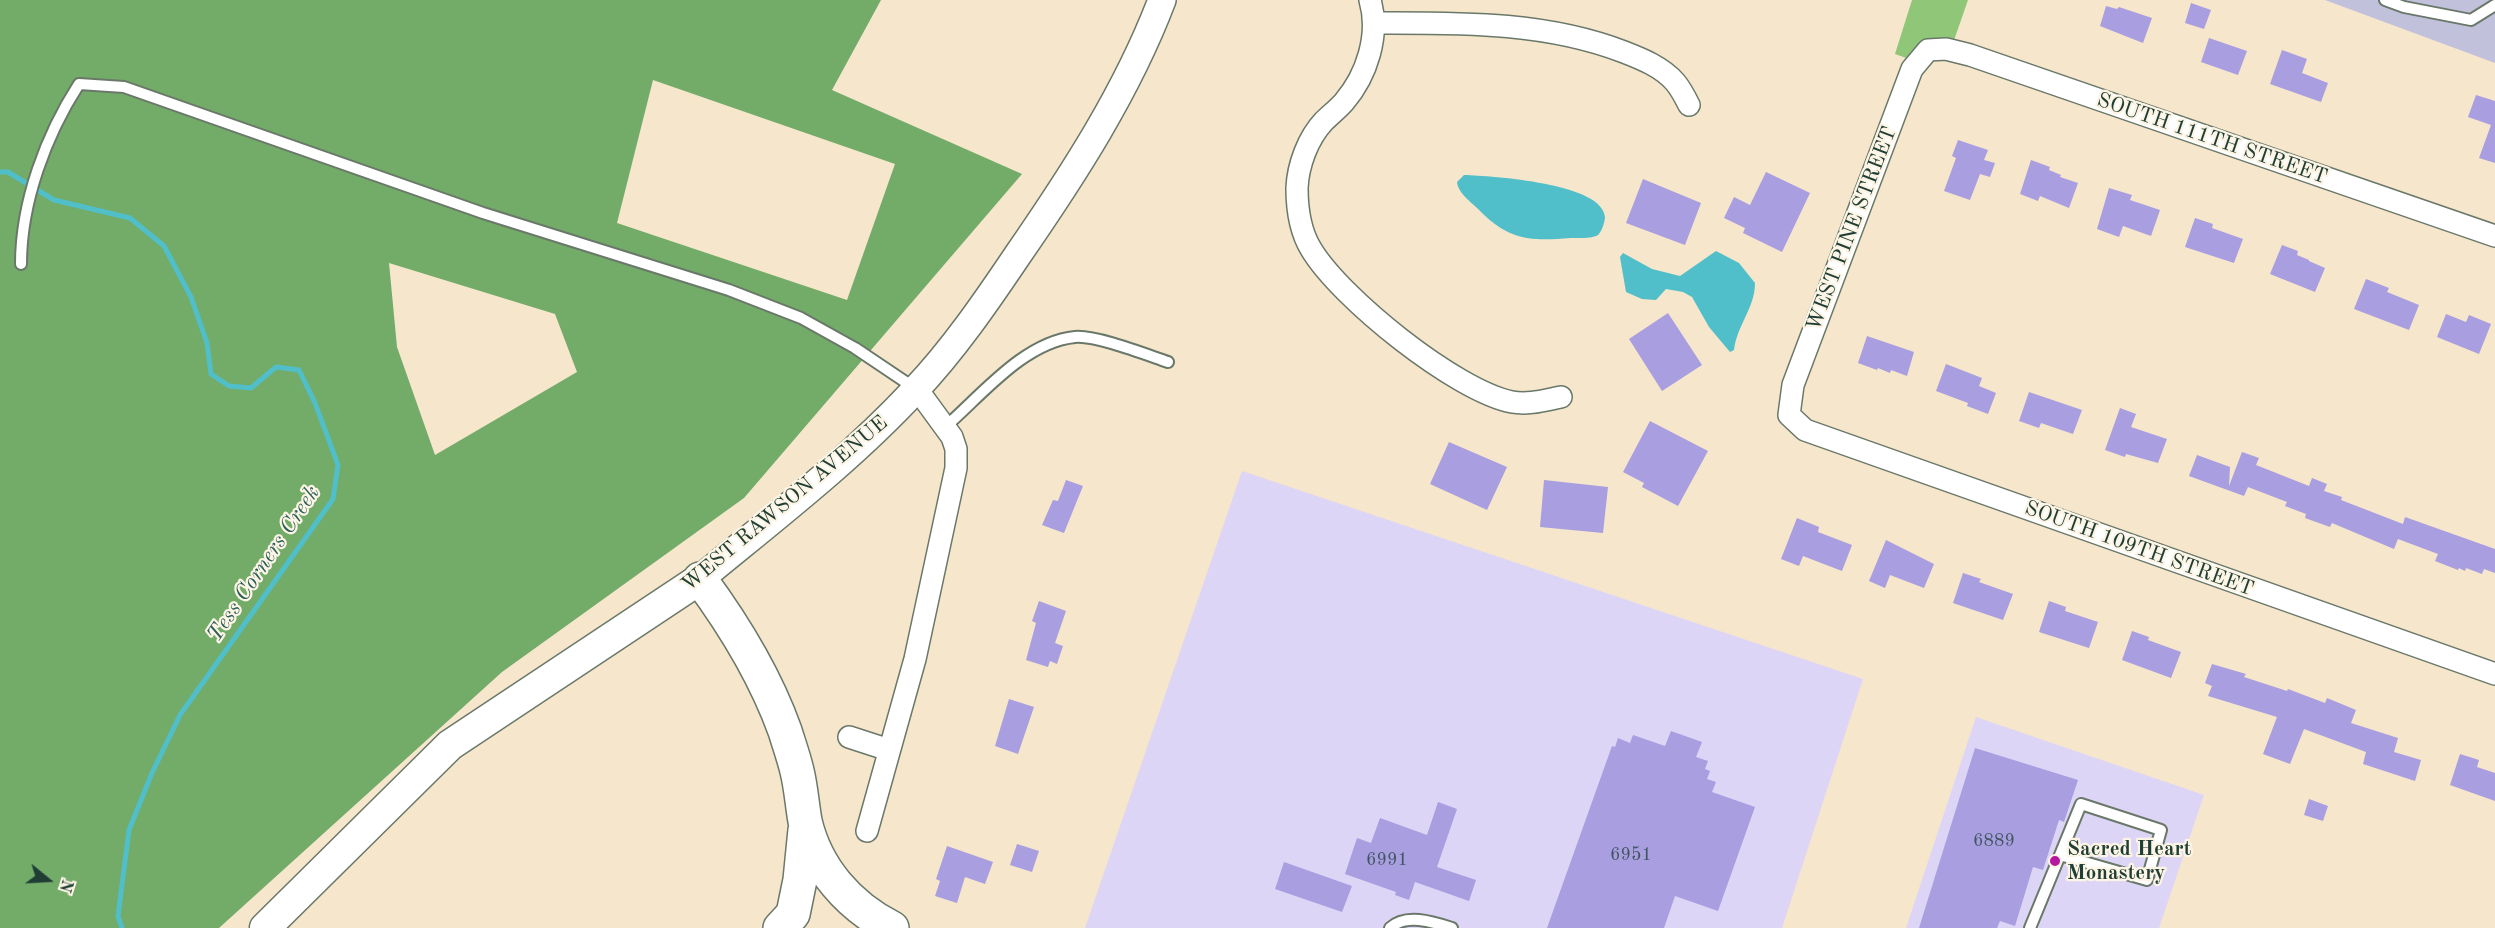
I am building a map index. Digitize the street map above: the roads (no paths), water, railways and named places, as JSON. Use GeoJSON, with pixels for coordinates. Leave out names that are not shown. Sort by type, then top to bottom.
{"type":"FeatureCollection","features":[{"type":"Feature","properties":{"kind":"main road"},"geometry":{"type":"LineString","coordinates":[[700,579],[723,610],[771,697],[797,770],[806,822],[819,858],[838,887],[861,910],[892,928]]}},
{"type":"Feature","properties":{"kind":"main road","name":"WEST RAWSON AVENUE"},"geometry":{"type":"LineString","coordinates":[[265,928],[450,745],[700,579]]}},
{"type":"Feature","properties":{"kind":"main road"},"geometry":{"type":"LineString","coordinates":[[780,928],[793,914],[800,880],[806,822]]}},
{"type":"Feature","properties":{"kind":"street","name":"WEST RAWSON AVENUE"},"geometry":{"type":"LineString","coordinates":[[700,579],[846,458],[916,389],[996,287],[1057,198],[1129,75],[1162,0]]}},
{"type":"Feature","properties":{"kind":"street"},"geometry":{"type":"LineString","coordinates":[[1370,0],[1374,23],[1370,51],[1361,75],[1344,101],[1316,131],[1302,164],[1297,185],[1298,202],[1300,218],[1308,243],[1336,280],[1363,307],[1422,355],[1459,379],[1498,399],[1514,402],[1531,403],[1561,396]]}},
{"type":"Feature","properties":{"kind":"street"},"geometry":{"type":"LineString","coordinates":[[1374,23],[1473,23],[1541,30],[1585,39],[1627,53],[1659,68],[1674,80],[1689,105]]}},
{"type":"Feature","properties":{"kind":"street","name":"SOUTH 111TH STREET"},"geometry":{"type":"LineString","coordinates":[[1928,50],[1946,49],[1970,55],[2495,236]]}},
{"type":"Feature","properties":{"kind":"street","name":"WEST PINE STREET"},"geometry":{"type":"LineString","coordinates":[[1789,415],[1793,385],[1912,69],[1928,50]]}},
{"type":"Feature","properties":{"kind":"street"},"geometry":{"type":"LineString","coordinates":[[867,831],[915,659],[956,468],[956,448],[952,437],[916,389]]}},
{"type":"Feature","properties":{"kind":"street","name":"SOUTH 109TH STREET"},"geometry":{"type":"LineString","coordinates":[[1789,415],[1804,430],[2495,674]]}},
{"type":"Feature","properties":{"kind":"street"},"geometry":{"type":"LineString","coordinates":[[849,737],[889,750]]}},
{"type":"Feature","properties":{"kind":"lane"},"geometry":{"type":"LineString","coordinates":[[2385,0],[2404,7],[2471,20],[2495,5]]}},
{"type":"Feature","properties":{"kind":"lane"},"geometry":{"type":"LineString","coordinates":[[21,264],[21,242],[35,181],[61,112],[79,84],[124,87],[483,213],[729,290],[801,318],[855,348],[916,389]]}},
{"type":"Feature","properties":{"kind":"lane"},"geometry":{"type":"LineString","coordinates":[[945,427],[1006,370],[1042,346],[1077,336],[1117,345],[1168,362]]}},
{"type":"Feature","properties":{"kind":"lane"},"geometry":{"type":"LineString","coordinates":[[2030,928],[2060,855],[2081,804],[2162,830],[2147,880],[2060,855]]}},
{"type":"Feature","properties":{"kind":"lane"},"geometry":{"type":"LineString","coordinates":[[1390,928],[1396,922],[1425,920],[1452,928]]}},
{"type":"Feature","properties":{"kind":"water"},"geometry":{"type":"Polygon","coordinates":[[[1464,175],[1520,180],[1568,189],[1587,197],[1600,206],[1605,218],[1603,227],[1598,235],[1584,238],[1533,239],[1513,234],[1493,222],[1463,195],[1457,182],[1464,175]]]}},
{"type":"Feature","properties":{"kind":"water"},"geometry":{"type":"Polygon","coordinates":[[[1716,251],[1739,263],[1755,283],[1752,300],[1734,350],[1730,352],[1709,327],[1692,297],[1683,292],[1666,289],[1656,300],[1642,299],[1626,292],[1620,257],[1623,253],[1652,269],[1680,276],[1716,251]]]}},
{"type":"Feature","properties":{"kind":"waterway","name":"Tess Corners Creek"},"geometry":{"type":"LineString","coordinates":[[0,172],[8,172],[54,200],[130,218],[164,246],[191,297],[207,343],[211,374],[229,386],[251,388],[276,367],[299,370],[315,403],[338,465],[333,499],[180,715],[152,773],[129,830],[118,916],[122,928]]}},
{"type":"Feature","properties":{"kind":"place","name":"Sacred Heart Monastery"},"geometry":{"type":"Point","coordinates":[2055,861]}}]}
